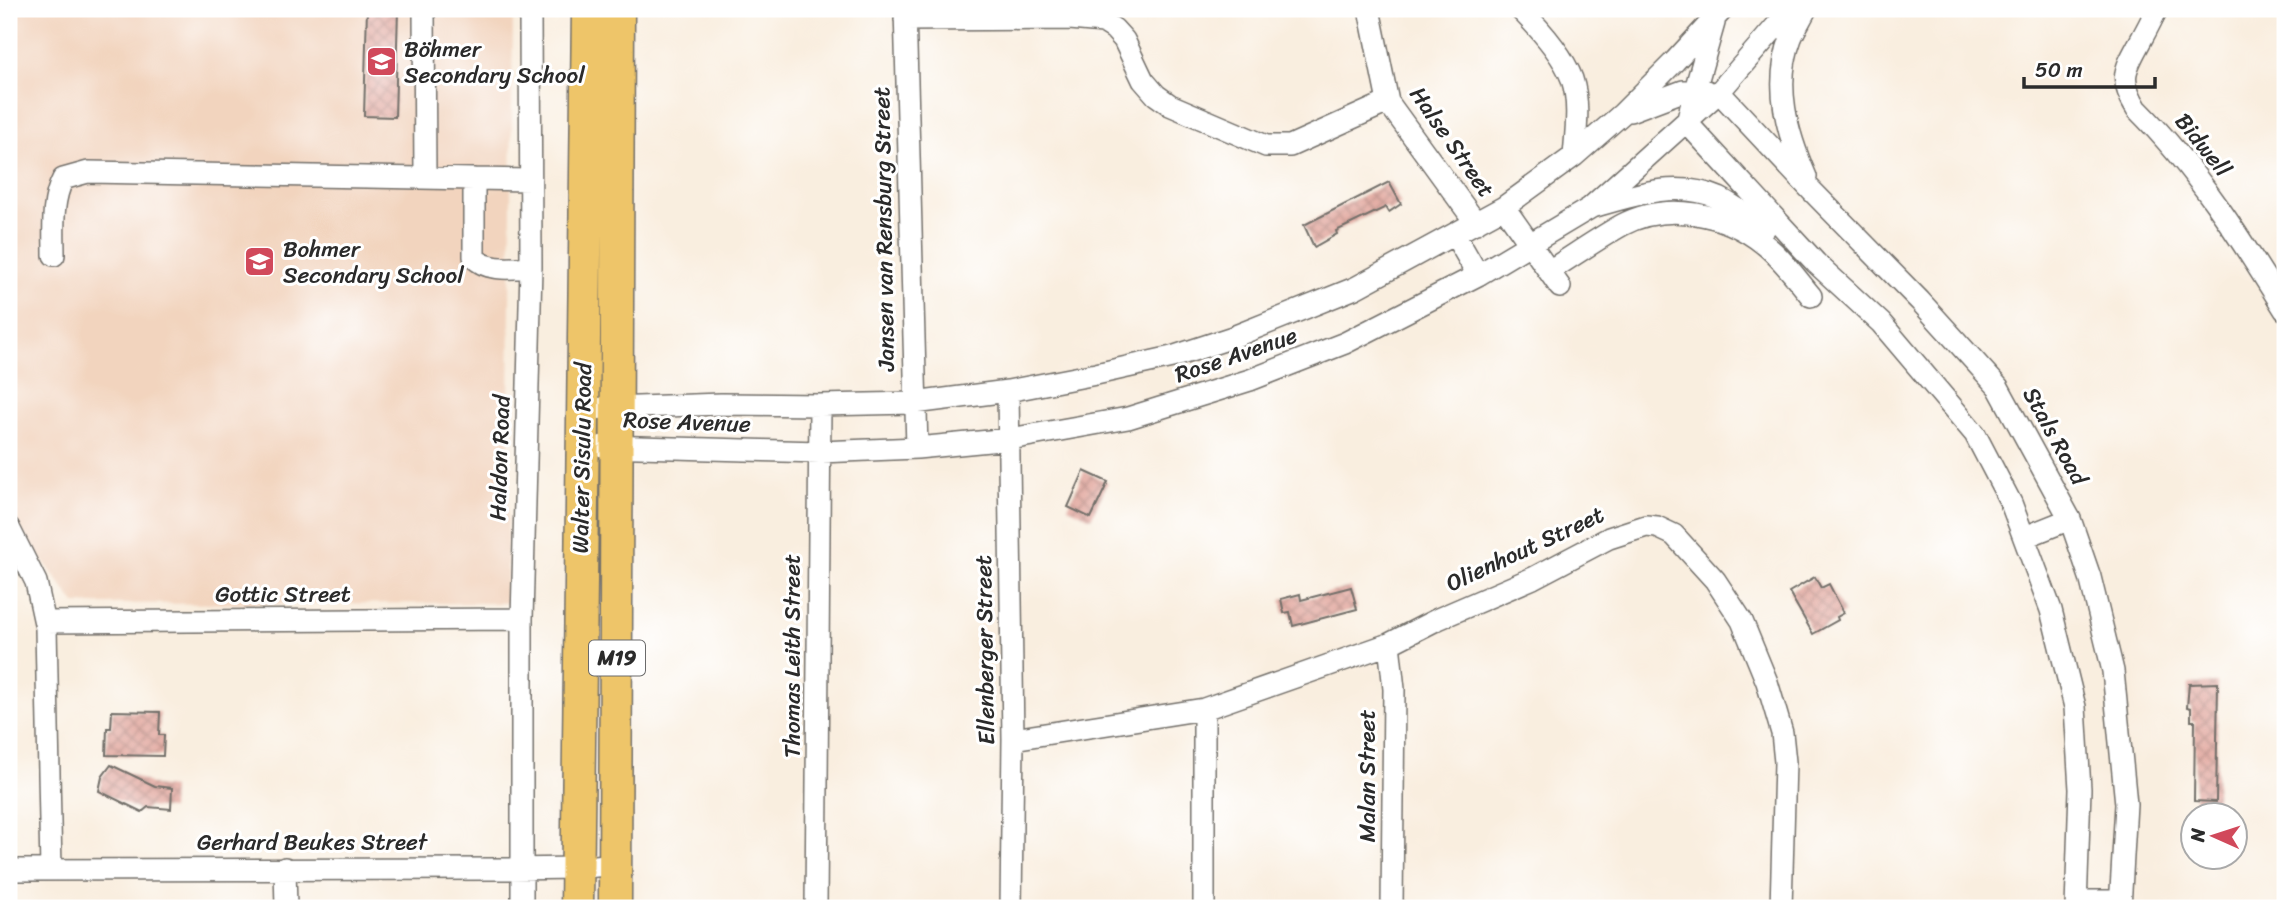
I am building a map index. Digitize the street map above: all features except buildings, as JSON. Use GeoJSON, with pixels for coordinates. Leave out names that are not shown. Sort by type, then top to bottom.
{"type":"FeatureCollection","features":[{"type":"Feature","properties":{"kind":"highway","name":"Walter Sisulu Road"},"geometry":{"type":"LineString","coordinates":[[577,908],[587,9]]}},
{"type":"Feature","properties":{"kind":"highway","name":"Walter Sisulu Road"},"geometry":{"type":"LineString","coordinates":[[615,908],[618,9]]}},
{"type":"Feature","properties":{"kind":"highway"},"geometry":{"type":"LineString","coordinates":[[586,148],[618,148]]}},
{"type":"Feature","properties":{"kind":"highway"},"geometry":{"type":"LineString","coordinates":[[579,624],[617,625]]}},
{"type":"Feature","properties":{"kind":"street"},"geometry":{"type":"LineString","coordinates":[[424,9],[425,178]]}},
{"type":"Feature","properties":{"kind":"street","name":"Haldon Road"},"geometry":{"type":"LineString","coordinates":[[522,908],[522,619],[531,267],[530,9]]}},
{"type":"Feature","properties":{"kind":"street"},"geometry":{"type":"LineString","coordinates":[[1520,9],[1554,49],[1572,79],[1577,113],[1574,156]]}},
{"type":"Feature","properties":{"kind":"street","name":"Rose Avenue"},"geometry":{"type":"LineString","coordinates":[[582,444],[820,452],[917,449],[1010,439],[1128,418],[1250,380],[1345,344],[1478,275],[1590,208],[1719,92],[1791,9]]}},
{"type":"Feature","properties":{"kind":"street"},"geometry":{"type":"LineString","coordinates":[[1806,9],[1791,40],[1782,84],[1784,111],[1793,146],[1812,191]]}},
{"type":"Feature","properties":{"kind":"street","name":"Bidwell"},"geometry":{"type":"LineString","coordinates":[[2157,9],[2130,58],[2125,75],[2128,94],[2137,109],[2206,190],[2285,310]]}},
{"type":"Feature","properties":{"kind":"street","name":"Halse Street"},"geometry":{"type":"LineString","coordinates":[[1374,12],[1388,102],[1476,223]]}},
{"type":"Feature","properties":{"kind":"street"},"geometry":{"type":"LineString","coordinates":[[1720,13],[1687,123],[1816,262],[1881,323],[1975,435],[2011,503],[2025,537],[2051,610],[2076,707],[2080,789],[2076,905],[2121,905]]}},
{"type":"Feature","properties":{"kind":"street","name":"Rose Avenue"},"geometry":{"type":"LineString","coordinates":[[583,409],[721,404],[915,403],[1008,391],[1172,357],[1233,337],[1355,288],[1504,206],[1574,156],[1622,114],[1720,13]]}},
{"type":"Feature","properties":{"kind":"street"},"geometry":{"type":"LineString","coordinates":[[905,14],[1103,22],[1124,40],[1143,80],[1156,95],[1170,105],[1266,146],[1290,146],[1388,102]]}},
{"type":"Feature","properties":{"kind":"street","name":"Jansen van Rensburg Street"},"geometry":{"type":"LineString","coordinates":[[905,14],[917,449]]}},
{"type":"Feature","properties":{"kind":"street"},"geometry":{"type":"LineString","coordinates":[[1622,114],[1666,96],[1695,90],[1719,92]]}},
{"type":"Feature","properties":{"kind":"street","name":"Stals Road"},"geometry":{"type":"LineString","coordinates":[[1719,92],[1920,301],[1998,387],[2070,519],[2090,577],[2113,671],[2126,804],[2121,905]]}},
{"type":"Feature","properties":{"kind":"street"},"geometry":{"type":"LineString","coordinates":[[54,256],[57,190],[63,179],[88,172],[530,180]]}},
{"type":"Feature","properties":{"kind":"street"},"geometry":{"type":"LineString","coordinates":[[474,179],[474,257],[479,264],[490,267],[531,267]]}},
{"type":"Feature","properties":{"kind":"street"},"geometry":{"type":"LineString","coordinates":[[1590,208],[1658,190],[1692,190],[1706,193],[1723,200],[1816,262]]}},
{"type":"Feature","properties":{"kind":"street"},"geometry":{"type":"LineString","coordinates":[[1504,206],[1555,279],[1624,224],[1657,213],[1689,213],[1728,221],[1764,244],[1804,300],[1834,278]]}},
{"type":"Feature","properties":{"kind":"street"},"geometry":{"type":"LineString","coordinates":[[1455,235],[1478,275]]}},
{"type":"Feature","properties":{"kind":"street","name":"Ellenberger Street"},"geometry":{"type":"LineString","coordinates":[[1008,391],[1013,739],[1011,908]]}},
{"type":"Feature","properties":{"kind":"street","name":"Thomas Leith Street"},"geometry":{"type":"LineString","coordinates":[[816,908],[820,405]]}},
{"type":"Feature","properties":{"kind":"street"},"geometry":{"type":"LineString","coordinates":[[2025,537],[2070,519]]}},
{"type":"Feature","properties":{"kind":"street","name":"Olienhout Street"},"geometry":{"type":"LineString","coordinates":[[1013,739],[1204,709],[1389,644],[1627,531],[1646,526],[1657,527],[1674,535],[1714,580],[1742,621],[1776,709],[1785,762],[1781,908]]}},
{"type":"Feature","properties":{"kind":"street"},"geometry":{"type":"LineString","coordinates":[[9,528],[36,582],[44,622],[51,870]]}},
{"type":"Feature","properties":{"kind":"street","name":"Gottic Street"},"geometry":{"type":"LineString","coordinates":[[44,622],[522,619]]}},
{"type":"Feature","properties":{"kind":"street","name":"Malan Street"},"geometry":{"type":"LineString","coordinates":[[1389,644],[1394,689],[1392,908]]}},
{"type":"Feature","properties":{"kind":"street"},"geometry":{"type":"LineString","coordinates":[[1204,709],[1204,908]]}},
{"type":"Feature","properties":{"kind":"street","name":"Gerhard Beukes Street"},"geometry":{"type":"LineString","coordinates":[[9,870],[577,868],[615,864]]}},
{"type":"Feature","properties":{"kind":"street"},"geometry":{"type":"LineString","coordinates":[[285,868],[286,908]]}},
{"type":"Feature","properties":{"kind":"shaded area","name":"Bohmer Secondary School"},"geometry":{"type":"Polygon","coordinates":[[[9,9],[513,9],[507,603],[75,604],[9,514],[9,9]]]}},
{"type":"Feature","properties":{"kind":"place","name":"Böhmer Secondary School"},"geometry":{"type":"Point","coordinates":[381,62]}},
{"type":"Feature","properties":{"kind":"place","name":"Bohmer Secondary School"},"geometry":{"type":"Point","coordinates":[260,262]}}]}
